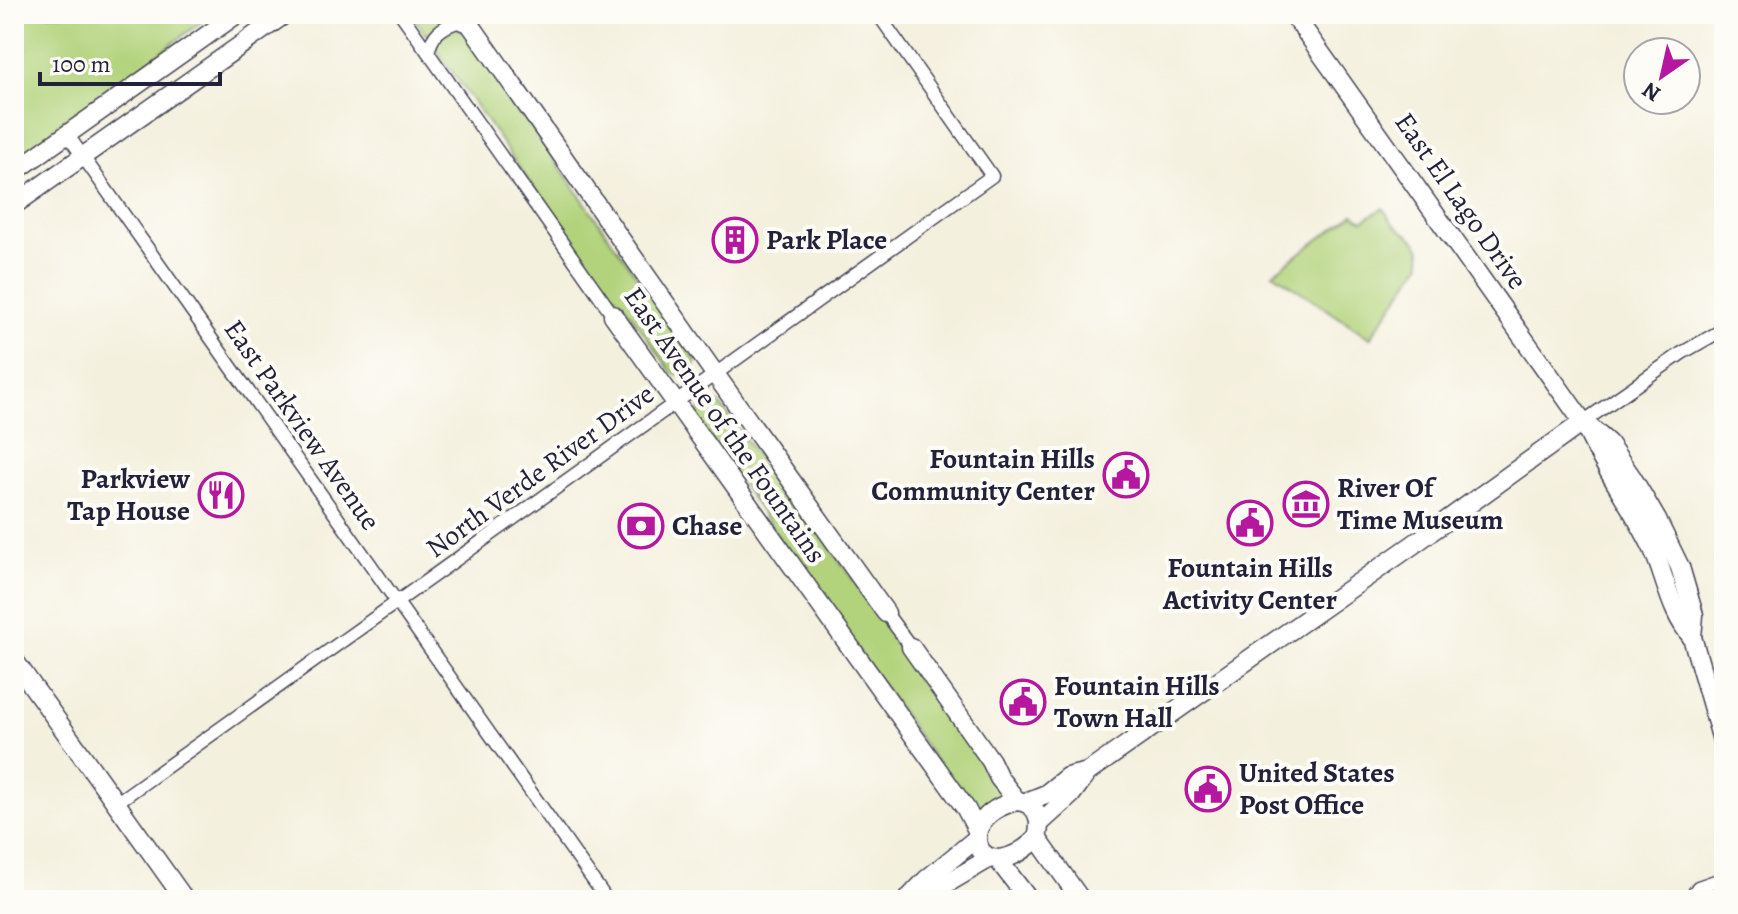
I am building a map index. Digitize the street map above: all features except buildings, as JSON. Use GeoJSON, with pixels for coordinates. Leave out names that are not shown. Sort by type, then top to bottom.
{"type":"FeatureCollection","features":[{"type":"Feature","properties":{"kind":"street"},"geometry":{"type":"LineString","coordinates":[[14,172],[237,14]]}},
{"type":"Feature","properties":{"kind":"street"},"geometry":{"type":"LineString","coordinates":[[14,205],[285,14]]}},
{"type":"Feature","properties":{"kind":"street","name":"East Avenue of the Fountains"},"geometry":{"type":"LineString","coordinates":[[401,14],[966,809],[977,834]]}},
{"type":"Feature","properties":{"kind":"street","name":"North Verde River Drive"},"geometry":{"type":"LineString","coordinates":[[116,803],[992,176],[878,14]]}},
{"type":"Feature","properties":{"kind":"street","name":"East El Lago Drive"},"geometry":{"type":"LineString","coordinates":[[1293,14],[1583,422],[1597,455],[1623,493],[1652,549],[1678,621],[1692,637],[1724,747]]}},
{"type":"Feature","properties":{"kind":"street","name":"East Avenue of the Fountains"},"geometry":{"type":"LineString","coordinates":[[428,52],[435,34],[457,22],[468,21],[715,374],[1021,801]]}},
{"type":"Feature","properties":{"kind":"street","name":"East Parkview Avenue"},"geometry":{"type":"LineString","coordinates":[[67,134],[607,900]]}},
{"type":"Feature","properties":{"kind":"street"},"geometry":{"type":"LineString","coordinates":[[908,899],[929,894],[994,859],[1024,849],[1088,772],[1682,353],[1724,329]]}},
{"type":"Feature","properties":{"kind":"street"},"geometry":{"type":"LineString","coordinates":[[14,660],[185,900]]}},
{"type":"Feature","properties":{"kind":"street"},"geometry":{"type":"LineString","coordinates":[[908,899],[977,834],[991,811],[1002,804],[1046,794],[1067,777],[1088,772]]}},
{"type":"Feature","properties":{"kind":"street"},"geometry":{"type":"LineString","coordinates":[[1021,801],[1035,809],[1038,830],[1065,881],[1081,900]]}},
{"type":"Feature","properties":{"kind":"street"},"geometry":{"type":"LineString","coordinates":[[977,834],[980,851],[994,859],[1029,900]]}},
{"type":"Feature","properties":{"kind":"street"},"geometry":{"type":"LineString","coordinates":[[1689,900],[1698,887],[1724,878]]}},
{"type":"Feature","properties":{"kind":"green space"},"geometry":{"type":"Polygon","coordinates":[[[14,14],[212,14],[14,161],[14,14]]]}},
{"type":"Feature","properties":{"kind":"green space"},"geometry":{"type":"Polygon","coordinates":[[[411,14],[452,14],[454,16],[426,35],[411,14]]]}},
{"type":"Feature","properties":{"kind":"green space"},"geometry":{"type":"Polygon","coordinates":[[[455,27],[464,31],[696,360],[688,374],[681,376],[672,373],[625,306],[595,275],[436,49],[436,40],[455,27]]]}},
{"type":"Feature","properties":{"kind":"green space"},"geometry":{"type":"Polygon","coordinates":[[[1383,208],[1394,224],[1419,245],[1421,257],[1420,265],[1370,338],[1273,273],[1354,214],[1363,220],[1383,208]]]}},
{"type":"Feature","properties":{"kind":"green space"},"geometry":{"type":"Polygon","coordinates":[[[714,401],[720,404],[769,472],[799,503],[999,787],[1008,795],[990,804],[976,819],[697,420],[700,409],[714,401]]]}},
{"type":"Feature","properties":{"kind":"place","name":"Park Place"},"geometry":{"type":"Point","coordinates":[735,240]}},
{"type":"Feature","properties":{"kind":"place","name":"Fountain Hills Community Center"},"geometry":{"type":"Point","coordinates":[1126,475]}},
{"type":"Feature","properties":{"kind":"place","name":"Parkview Tap House"},"geometry":{"type":"Point","coordinates":[221,495]}},
{"type":"Feature","properties":{"kind":"place","name":"River Of Time Museum"},"geometry":{"type":"Point","coordinates":[1306,504]}},
{"type":"Feature","properties":{"kind":"place","name":"Fountain Hills Activity Center"},"geometry":{"type":"Point","coordinates":[1250,523]}},
{"type":"Feature","properties":{"kind":"place","name":"Chase"},"geometry":{"type":"Point","coordinates":[641,526]}},
{"type":"Feature","properties":{"kind":"place","name":"Fountain Hills Town Hall"},"geometry":{"type":"Point","coordinates":[1023,702]}},
{"type":"Feature","properties":{"kind":"place","name":"United States Post Office"},"geometry":{"type":"Point","coordinates":[1208,789]}}]}
